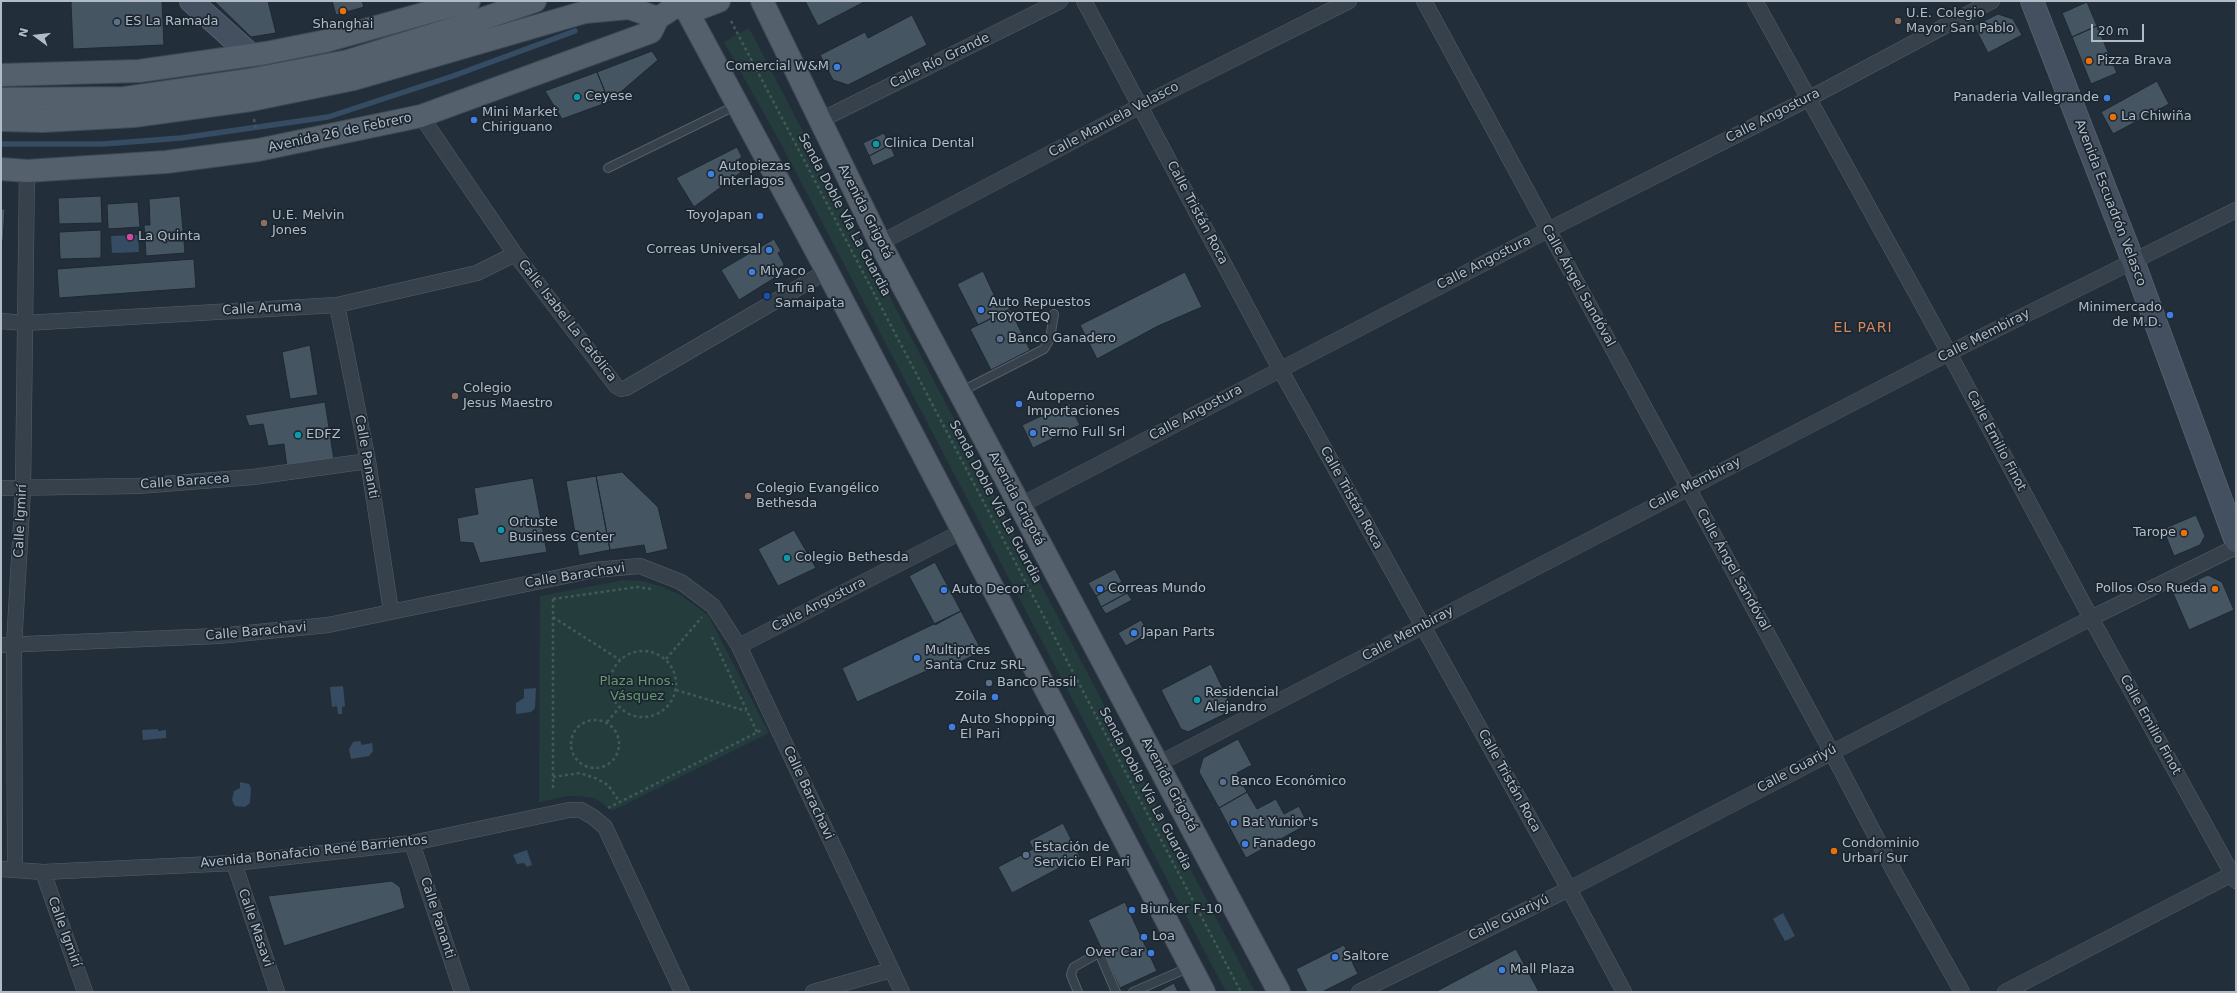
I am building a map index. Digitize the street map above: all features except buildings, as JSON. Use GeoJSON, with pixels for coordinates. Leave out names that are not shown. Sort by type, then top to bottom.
{"type":"FeatureCollection","features":[{"type":"Feature","properties":{"kind":"main road"},"geometry":{"type":"LineString","coordinates":[[1,75],[139,71],[251,55],[326,41],[469,1]]}},
{"type":"Feature","properties":{"kind":"main road"},"geometry":{"type":"LineString","coordinates":[[1,100],[125,98],[248,80],[348,61],[535,1]]}},
{"type":"Feature","properties":{"kind":"main road"},"geometry":{"type":"LineString","coordinates":[[1,120],[44,121],[134,116],[251,100],[354,79],[585,12],[629,8],[670,9],[709,6],[719,1]]}},
{"type":"Feature","properties":{"kind":"main road","name":"Avenida Grigotá"},"geometry":{"type":"LineString","coordinates":[[762,1],[819,121],[880,243],[1279,992]]}},
{"type":"Feature","properties":{"kind":"main road"},"geometry":{"type":"LineString","coordinates":[[670,9],[738,104],[827,271],[1204,992]]}},
{"type":"Feature","properties":{"kind":"main road","name":"Avenida 26 de Febrero"},"geometry":{"type":"LineString","coordinates":[[1,169],[27,171],[166,162],[251,151],[420,116],[651,32],[670,9]]}},
{"type":"Feature","properties":{"kind":"street"},"geometry":{"type":"LineString","coordinates":[[190,1],[251,55]]}},
{"type":"Feature","properties":{"kind":"street","name":"Calle Río Grande"},"geometry":{"type":"LineString","coordinates":[[819,121],[1060,1]]}},
{"type":"Feature","properties":{"kind":"street","name":"Calle Tristán Roca"},"geometry":{"type":"LineString","coordinates":[[1084,1],[1280,369],[1569,889],[1624,992]]}},
{"type":"Feature","properties":{"kind":"street","name":"Calle Manuela Velasco"},"geometry":{"type":"LineString","coordinates":[[880,243],[1140,106],[1349,1]]}},
{"type":"Feature","properties":{"kind":"street","name":"Calle Ángel Sandóval"},"geometry":{"type":"LineString","coordinates":[[1424,1],[1831,752],[1896,875],[1962,992]]}},
{"type":"Feature","properties":{"kind":"street","name":"Calle Emilio Finot"},"geometry":{"type":"LineString","coordinates":[[1755,1],[1950,353],[2091,618],[2235,876]]}},
{"type":"Feature","properties":{"kind":"street","name":"Calle Angostura"},"geometry":{"type":"LineString","coordinates":[[1019,506],[1548,230],[1808,99],[1992,1]]}},
{"type":"Feature","properties":{"kind":"street","name":"Avenida Escuadrón Velasco"},"geometry":{"type":"LineString","coordinates":[[2032,1],[2132,261],[2236,541]]}},
{"type":"Feature","properties":{"kind":"street","name":"Calle Isabel La Católica"},"geometry":{"type":"LineString","coordinates":[[420,116],[515,254],[616,386],[621,389],[626,388],[827,271]]}},
{"type":"Feature","properties":{"kind":"street","name":"Calle Igmirí"},"geometry":{"type":"LineString","coordinates":[[8,870],[8,646],[23,489],[27,171]]}},
{"type":"Feature","properties":{"kind":"street","name":"Calle Membiray"},"geometry":{"type":"LineString","coordinates":[[1158,764],[1950,353],[2236,210]]}},
{"type":"Feature","properties":{"kind":"street","name":"Calle Aruma"},"geometry":{"type":"LineString","coordinates":[[1,321],[25,323],[337,305],[477,273],[515,254]]}},
{"type":"Feature","properties":{"kind":"street","name":"Calle Pananti"},"geometry":{"type":"LineString","coordinates":[[337,305],[368,461],[391,611]]}},
{"type":"Feature","properties":{"kind":"street","name":"Calle Baracea"},"geometry":{"type":"LineString","coordinates":[[1,488],[23,489],[138,486],[253,477],[368,461]]}},
{"type":"Feature","properties":{"kind":"street","name":"Calle Angostura"},"geometry":{"type":"LineString","coordinates":[[738,646],[963,531]]}},
{"type":"Feature","properties":{"kind":"street","name":"Calle Guariyú"},"geometry":{"type":"LineString","coordinates":[[1359,992],[1569,889],[2091,618],[2236,547]]}},
{"type":"Feature","properties":{"kind":"street","name":"Calle Barachavi"},"geometry":{"type":"LineString","coordinates":[[8,646],[218,636],[328,625],[594,570],[640,566],[680,582],[713,606],[738,646],[902,992]]}},
{"type":"Feature","properties":{"kind":"street","name":"Avenida Bonafacio René Barrientos"},"geometry":{"type":"LineString","coordinates":[[8,870],[43,872],[234,863],[412,843],[569,810],[581,810],[593,816],[605,827],[682,992]]}},
{"type":"Feature","properties":{"kind":"street","name":"Calle Pananti"},"geometry":{"type":"LineString","coordinates":[[412,843],[462,992]]}},
{"type":"Feature","properties":{"kind":"street","name":"Calle Masavi"},"geometry":{"type":"LineString","coordinates":[[234,863],[277,992]]}},
{"type":"Feature","properties":{"kind":"street","name":"Calle Igmirí"},"geometry":{"type":"LineString","coordinates":[[43,872],[85,992]]}},
{"type":"Feature","properties":{"kind":"street"},"geometry":{"type":"LineString","coordinates":[[2005,992],[2235,876]]}},
{"type":"Feature","properties":{"kind":"street"},"geometry":{"type":"LineString","coordinates":[[813,992],[891,970]]}},
{"type":"Feature","properties":{"kind":"lane"},"geometry":{"type":"LineString","coordinates":[[608,168],[738,104]]}},
{"type":"Feature","properties":{"kind":"lane"},"geometry":{"type":"LineString","coordinates":[[959,392],[1044,349],[1050,339],[1054,314]]}},
{"type":"Feature","properties":{"kind":"lane"},"geometry":{"type":"LineString","coordinates":[[1078,992],[1071,975],[1072,971],[1074,967],[1097,954],[1101,957],[1116,992]]}},
{"type":"Feature","properties":{"kind":"lane"},"geometry":{"type":"LineString","coordinates":[[1133,992],[1190,967]]}},
{"type":"Feature","properties":{"kind":"path","name":"Senda Doble Vía La Guardia"},"geometry":{"type":"LineString","coordinates":[[731,21],[1241,992]]}},
{"type":"Feature","properties":{"kind":"path"},"geometry":{"type":"LineString","coordinates":[[254,116],[257,137]]}},
{"type":"Feature","properties":{"kind":"path"},"geometry":{"type":"LineString","coordinates":[[553,599],[637,587],[655,590]]}},
{"type":"Feature","properties":{"kind":"path"},"geometry":{"type":"LineString","coordinates":[[553,594],[553,788]]}},
{"type":"Feature","properties":{"kind":"path"},"geometry":{"type":"LineString","coordinates":[[698,614],[702,617],[706,624]]}},
{"type":"Feature","properties":{"kind":"path"},"geometry":{"type":"LineString","coordinates":[[553,617],[620,660]]}},
{"type":"Feature","properties":{"kind":"path"},"geometry":{"type":"LineString","coordinates":[[666,659],[702,617]]}},
{"type":"Feature","properties":{"kind":"path"},"geometry":{"type":"LineString","coordinates":[[709,630],[757,732]]}},
{"type":"Feature","properties":{"kind":"path"},"geometry":{"type":"LineString","coordinates":[[634,651],[651,651],[666,659],[675,673],[676,690],[670,703],[660,713],[646,717],[632,716],[620,708],[612,697],[610,684],[612,671],[620,660],[634,651]]}},
{"type":"Feature","properties":{"kind":"path"},"geometry":{"type":"LineString","coordinates":[[676,690],[747,711]]}},
{"type":"Feature","properties":{"kind":"path"},"geometry":{"type":"LineString","coordinates":[[607,722],[620,708]]}},
{"type":"Feature","properties":{"kind":"path"},"geometry":{"type":"LineString","coordinates":[[594,719],[607,722],[617,733],[620,746],[618,753],[615,759],[604,768],[590,769],[578,762],[571,750],[572,736],[581,724],[594,719]]}},
{"type":"Feature","properties":{"kind":"path"},"geometry":{"type":"LineString","coordinates":[[593,816],[619,801],[775,723]]}},
{"type":"Feature","properties":{"kind":"path"},"geometry":{"type":"LineString","coordinates":[[586,775],[590,769]]}},
{"type":"Feature","properties":{"kind":"path"},"geometry":{"type":"LineString","coordinates":[[553,777],[569,774],[586,775],[595,778],[608,785],[619,801]]}},
{"type":"Feature","properties":{"kind":"green space"},"geometry":{"type":"Polygon","coordinates":[[[749,28],[1255,992],[1226,992],[781,144],[724,42],[749,28]]]}},
{"type":"Feature","properties":{"kind":"green space","name":"Plaza Hnos. Vásquez"},"geometry":{"type":"Polygon","coordinates":[[[624,580],[643,581],[663,587],[682,596],[708,615],[769,733],[612,811],[601,802],[593,798],[579,796],[568,796],[539,802],[540,596],[624,580]]]}},
{"type":"Feature","properties":{"kind":"water"},"geometry":{"type":"Polygon","coordinates":[[[138,235],[139,252],[112,253],[111,236],[138,235]]]}},
{"type":"Feature","properties":{"kind":"water"},"geometry":{"type":"Polygon","coordinates":[[[343,686],[345,706],[342,707],[342,714],[338,714],[337,706],[332,707],[330,687],[343,686]]]}},
{"type":"Feature","properties":{"kind":"water"},"geometry":{"type":"Polygon","coordinates":[[[536,688],[535,708],[531,712],[516,714],[516,703],[524,698],[524,689],[536,688]]]}},
{"type":"Feature","properties":{"kind":"water"},"geometry":{"type":"Polygon","coordinates":[[[158,729],[158,731],[166,730],[166,738],[143,740],[142,730],[158,729]]]}},
{"type":"Feature","properties":{"kind":"water"},"geometry":{"type":"Polygon","coordinates":[[[360,741],[362,745],[372,743],[373,751],[369,756],[351,759],[349,749],[353,742],[360,741]]]}},
{"type":"Feature","properties":{"kind":"water"},"geometry":{"type":"Polygon","coordinates":[[[240,782],[249,784],[251,788],[250,803],[245,807],[235,806],[232,800],[234,791],[240,788],[240,782]]]}},
{"type":"Feature","properties":{"kind":"water"},"geometry":{"type":"Polygon","coordinates":[[[527,850],[532,865],[527,867],[524,863],[517,864],[513,855],[527,850]]]}},
{"type":"Feature","properties":{"kind":"water"},"geometry":{"type":"Polygon","coordinates":[[[1783,913],[1795,936],[1785,941],[1773,919],[1783,913]]]}},
{"type":"Feature","properties":{"kind":"waterway"},"geometry":{"type":"LineString","coordinates":[[1,144],[103,144],[181,138],[328,117],[453,76],[575,31]]}},
{"type":"Feature","properties":{"kind":"place","name":"Shanghai"},"geometry":{"type":"Point","coordinates":[343,11]}},
{"type":"Feature","properties":{"kind":"place","name":"U.E. Colegio Mayor San Pablo"},"geometry":{"type":"Point","coordinates":[1898,21]}},
{"type":"Feature","properties":{"kind":"place","name":"ES La Ramada"},"geometry":{"type":"Point","coordinates":[117,22]}},
{"type":"Feature","properties":{"kind":"place","name":"Pizza Brava"},"geometry":{"type":"Point","coordinates":[2089,61]}},
{"type":"Feature","properties":{"kind":"place","name":"Comercial W&M"},"geometry":{"type":"Point","coordinates":[837,67]}},
{"type":"Feature","properties":{"kind":"place","name":"Ceyese"},"geometry":{"type":"Point","coordinates":[577,97]}},
{"type":"Feature","properties":{"kind":"place","name":"Panaderia Vallegrande"},"geometry":{"type":"Point","coordinates":[2107,98]}},
{"type":"Feature","properties":{"kind":"place","name":"La Chiwiña"},"geometry":{"type":"Point","coordinates":[2113,117]}},
{"type":"Feature","properties":{"kind":"place","name":"Mini Market Chiriguano"},"geometry":{"type":"Point","coordinates":[474,120]}},
{"type":"Feature","properties":{"kind":"place","name":"Clinica Dental"},"geometry":{"type":"Point","coordinates":[876,144]}},
{"type":"Feature","properties":{"kind":"place","name":"Autopiezas Interlagos"},"geometry":{"type":"Point","coordinates":[711,174]}},
{"type":"Feature","properties":{"kind":"place","name":"ToyoJapan"},"geometry":{"type":"Point","coordinates":[760,216]}},
{"type":"Feature","properties":{"kind":"place","name":"U.E. Melvin Jones"},"geometry":{"type":"Point","coordinates":[264,223]}},
{"type":"Feature","properties":{"kind":"place","name":"La Quinta"},"geometry":{"type":"Point","coordinates":[130,237]}},
{"type":"Feature","properties":{"kind":"place","name":"Correas Universal"},"geometry":{"type":"Point","coordinates":[769,250]}},
{"type":"Feature","properties":{"kind":"place","name":"Miyaco"},"geometry":{"type":"Point","coordinates":[752,272]}},
{"type":"Feature","properties":{"kind":"place","name":"Trufi a Samaipata"},"geometry":{"type":"Point","coordinates":[767,296]}},
{"type":"Feature","properties":{"kind":"place","name":"Auto Repuestos TOYOTEQ"},"geometry":{"type":"Point","coordinates":[981,310]}},
{"type":"Feature","properties":{"kind":"place","name":"Minimercado de M.D."},"geometry":{"type":"Point","coordinates":[2170,315]}},
{"type":"Feature","properties":{"kind":"place","name":"Banco Ganadero"},"geometry":{"type":"Point","coordinates":[1000,339]}},
{"type":"Feature","properties":{"kind":"place","name":"Colegio Jesus Maestro"},"geometry":{"type":"Point","coordinates":[455,396]}},
{"type":"Feature","properties":{"kind":"place","name":"Autoperno Importaciones"},"geometry":{"type":"Point","coordinates":[1019,404]}},
{"type":"Feature","properties":{"kind":"place","name":"Perno Full Srl"},"geometry":{"type":"Point","coordinates":[1033,433]}},
{"type":"Feature","properties":{"kind":"place","name":"EDFZ"},"geometry":{"type":"Point","coordinates":[298,435]}},
{"type":"Feature","properties":{"kind":"place","name":"Colegio Evangélico Bethesda"},"geometry":{"type":"Point","coordinates":[748,496]}},
{"type":"Feature","properties":{"kind":"place","name":"Ortuste Business Center"},"geometry":{"type":"Point","coordinates":[501,530]}},
{"type":"Feature","properties":{"kind":"place","name":"Tarope"},"geometry":{"type":"Point","coordinates":[2184,533]}},
{"type":"Feature","properties":{"kind":"place","name":"Colegio Bethesda"},"geometry":{"type":"Point","coordinates":[787,558]}},
{"type":"Feature","properties":{"kind":"place","name":"Correas Mundo"},"geometry":{"type":"Point","coordinates":[1100,589]}},
{"type":"Feature","properties":{"kind":"place","name":"Pollos Oso Rueda"},"geometry":{"type":"Point","coordinates":[2215,589]}},
{"type":"Feature","properties":{"kind":"place","name":"Auto Decor"},"geometry":{"type":"Point","coordinates":[944,590]}},
{"type":"Feature","properties":{"kind":"place","name":"Japan Parts"},"geometry":{"type":"Point","coordinates":[1134,633]}},
{"type":"Feature","properties":{"kind":"place","name":"Multiprtes Santa Cruz SRL"},"geometry":{"type":"Point","coordinates":[917,658]}},
{"type":"Feature","properties":{"kind":"place","name":"Banco Fassil"},"geometry":{"type":"Point","coordinates":[989,683]}},
{"type":"Feature","properties":{"kind":"place","name":"Zoila"},"geometry":{"type":"Point","coordinates":[995,697]}},
{"type":"Feature","properties":{"kind":"place","name":"Residencial Alejandro"},"geometry":{"type":"Point","coordinates":[1197,700]}},
{"type":"Feature","properties":{"kind":"place","name":"Auto Shopping El Pari"},"geometry":{"type":"Point","coordinates":[952,727]}},
{"type":"Feature","properties":{"kind":"place","name":"Banco Económico"},"geometry":{"type":"Point","coordinates":[1223,782]}},
{"type":"Feature","properties":{"kind":"place","name":"Bat Yunior's"},"geometry":{"type":"Point","coordinates":[1234,823]}},
{"type":"Feature","properties":{"kind":"place","name":"Fanadego"},"geometry":{"type":"Point","coordinates":[1245,844]}},
{"type":"Feature","properties":{"kind":"place","name":"Condominio Urbarí Sur"},"geometry":{"type":"Point","coordinates":[1834,851]}},
{"type":"Feature","properties":{"kind":"place","name":"Estación de Servicio El Pari"},"geometry":{"type":"Point","coordinates":[1026,855]}},
{"type":"Feature","properties":{"kind":"place","name":"Biunker F-10"},"geometry":{"type":"Point","coordinates":[1132,910]}},
{"type":"Feature","properties":{"kind":"place","name":"Loa"},"geometry":{"type":"Point","coordinates":[1144,937]}},
{"type":"Feature","properties":{"kind":"place","name":"Over Car"},"geometry":{"type":"Point","coordinates":[1151,953]}},
{"type":"Feature","properties":{"kind":"place","name":"Saltore"},"geometry":{"type":"Point","coordinates":[1335,957]}},
{"type":"Feature","properties":{"kind":"place","name":"Mall Plaza"},"geometry":{"type":"Point","coordinates":[1502,970]}},
{"type":"Feature","properties":{"kind":"district","name":"EL PARI"},"geometry":{"type":"Point","coordinates":[1863,328]}}]}
